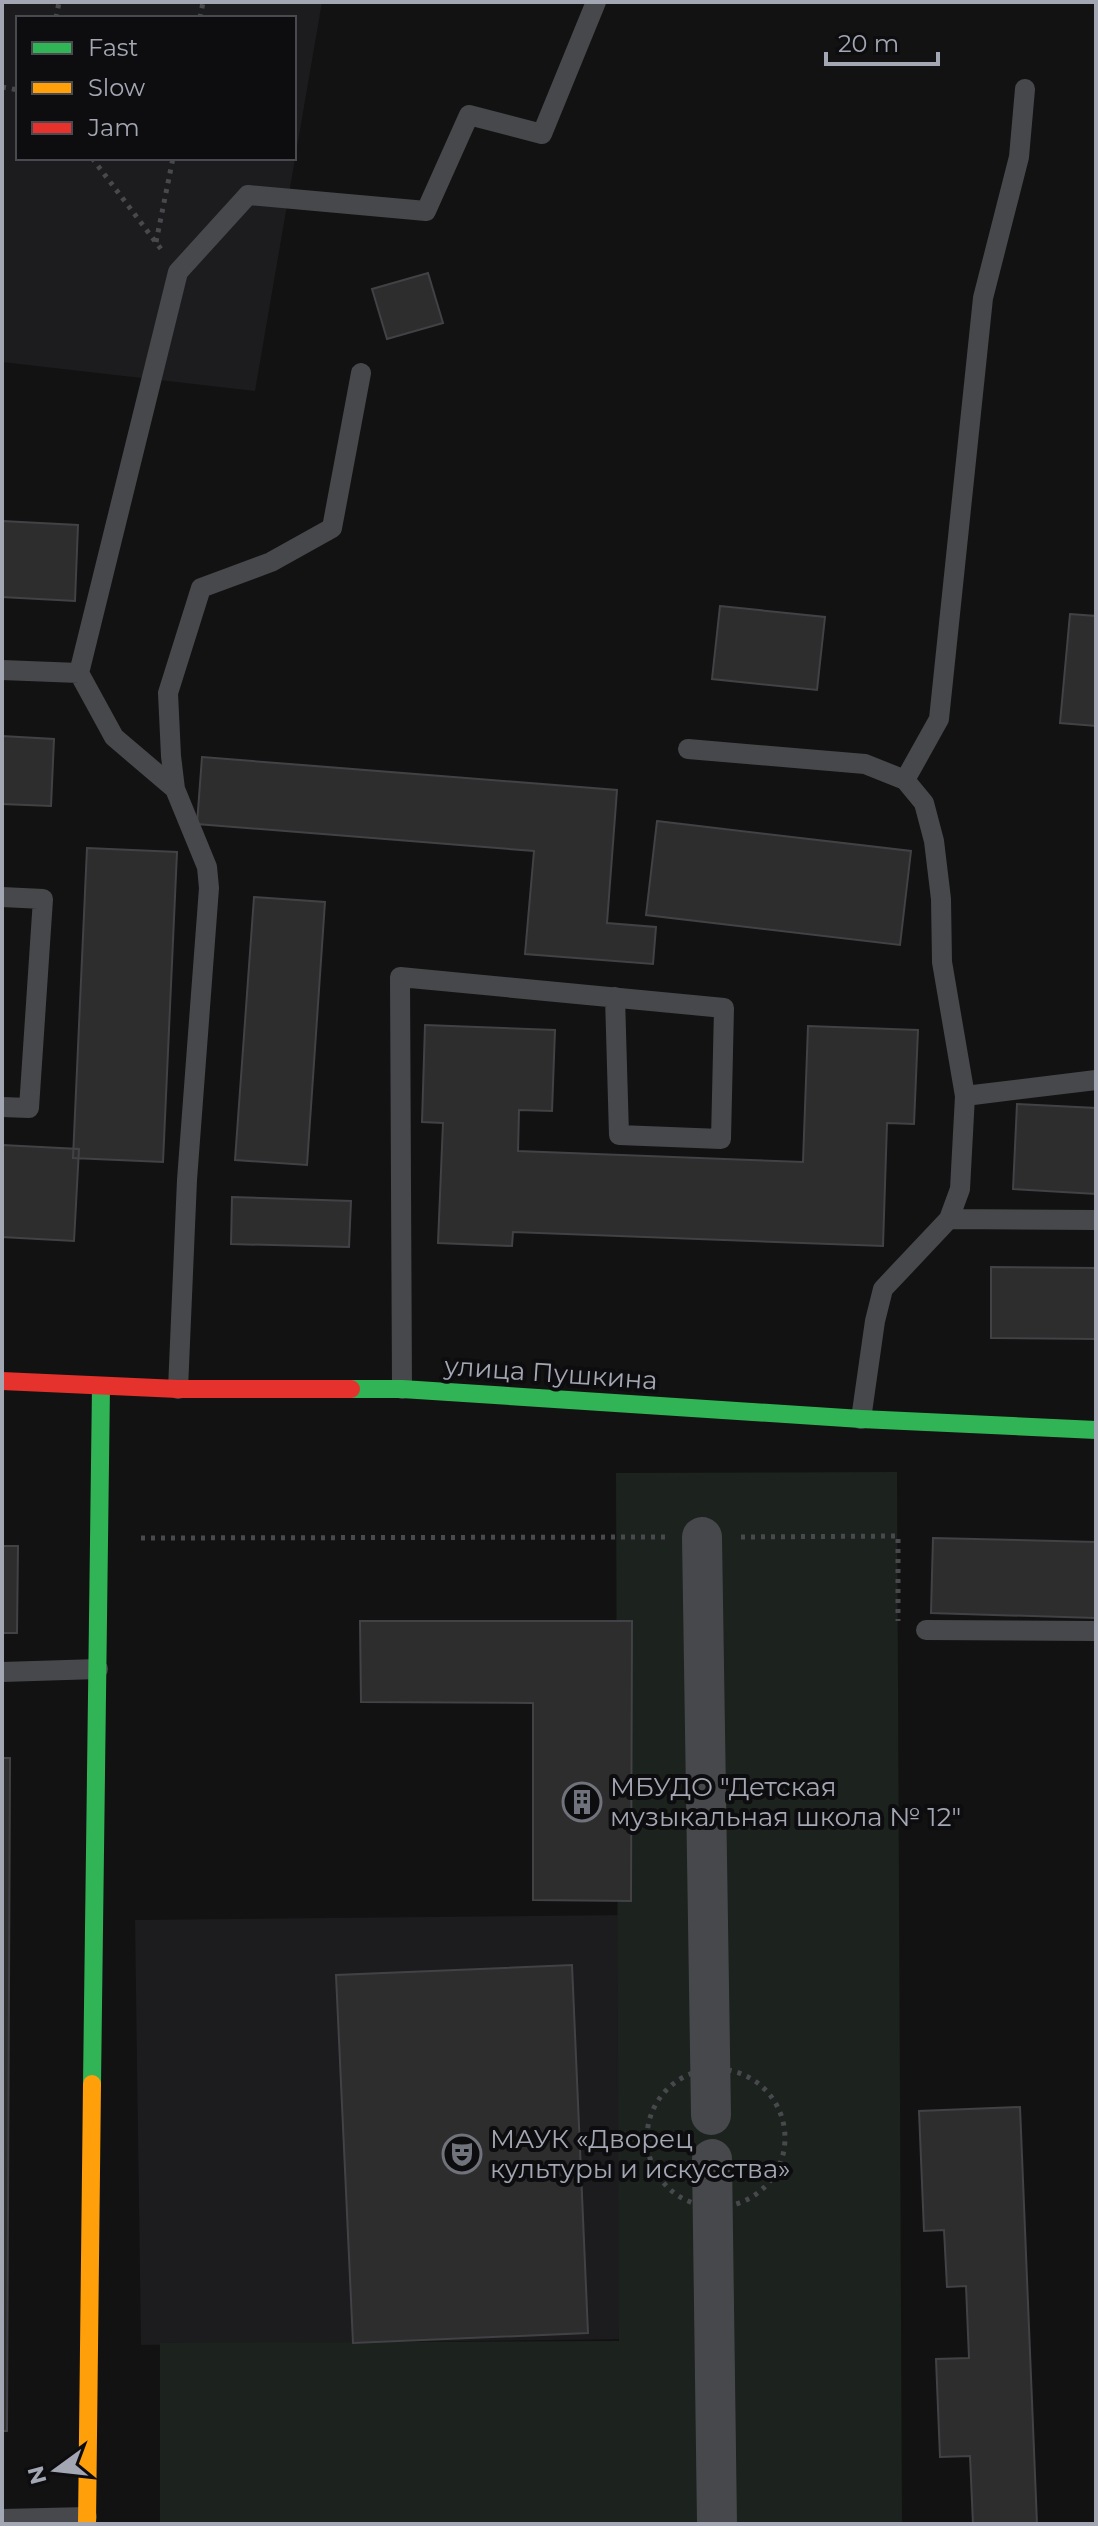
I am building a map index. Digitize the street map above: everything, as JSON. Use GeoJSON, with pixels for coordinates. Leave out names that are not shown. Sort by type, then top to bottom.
{"type":"FeatureCollection","features":[{"type":"Feature","properties":{"kind":"street","name":"улица Пушкина"},"geometry":{"type":"LineString","coordinates":[[2,1381],[178,1389],[402,1389],[861,1419],[1096,1430]]}},
{"type":"Feature","properties":{"kind":"street"},"geometry":{"type":"LineString","coordinates":[[87,2521],[101,1386]]}},
{"type":"Feature","properties":{"kind":"street"},"geometry":{"type":"LineString","coordinates":[[702,1537],[711,2115]]}},
{"type":"Feature","properties":{"kind":"street"},"geometry":{"type":"LineString","coordinates":[[712,2159],[717,2524]]}},
{"type":"Feature","properties":{"kind":"lane"},"geometry":{"type":"LineString","coordinates":[[175,789],[114,737],[79,673],[178,272],[248,195],[426,211],[469,115],[542,134],[596,2]]}},
{"type":"Feature","properties":{"kind":"lane"},"geometry":{"type":"LineString","coordinates":[[905,780],[939,719],[983,298],[1019,157],[1025,89]]}},
{"type":"Feature","properties":{"kind":"lane"},"geometry":{"type":"LineString","coordinates":[[178,1389],[187,1180],[209,888],[207,867],[175,789],[168,693],[201,588],[271,562],[332,528],[361,373]]}},
{"type":"Feature","properties":{"kind":"lane"},"geometry":{"type":"LineString","coordinates":[[2,670],[79,673]]}},
{"type":"Feature","properties":{"kind":"lane"},"geometry":{"type":"LineString","coordinates":[[688,749],[865,764],[905,780],[924,803],[934,841],[941,899],[942,962],[965,1096],[960,1189],[949,1219],[883,1289],[875,1321],[861,1419]]}},
{"type":"Feature","properties":{"kind":"lane"},"geometry":{"type":"LineString","coordinates":[[2,897],[43,899],[29,1108],[2,1107]]}},
{"type":"Feature","properties":{"kind":"lane"},"geometry":{"type":"LineString","coordinates":[[402,1389],[400,977],[615,997],[724,1008],[721,1139],[619,1135],[615,997]]}},
{"type":"Feature","properties":{"kind":"lane"},"geometry":{"type":"LineString","coordinates":[[965,1096],[1096,1080]]}},
{"type":"Feature","properties":{"kind":"lane"},"geometry":{"type":"LineString","coordinates":[[949,1219],[1096,1220]]}},
{"type":"Feature","properties":{"kind":"lane"},"geometry":{"type":"LineString","coordinates":[[926,1630],[1096,1631]]}},
{"type":"Feature","properties":{"kind":"lane"},"geometry":{"type":"LineString","coordinates":[[2,1672],[98,1669]]}},
{"type":"Feature","properties":{"kind":"lane"},"geometry":{"type":"LineString","coordinates":[[2,2519],[87,2521]]}},
{"type":"Feature","properties":{"kind":"path"},"geometry":{"type":"LineString","coordinates":[[94,160],[178,272]]}},
{"type":"Feature","properties":{"kind":"path"},"geometry":{"type":"LineString","coordinates":[[156,243],[173,160]]}},
{"type":"Feature","properties":{"kind":"path"},"geometry":{"type":"LineString","coordinates":[[100,1538],[898,1536],[898,1630],[926,1630]]}},
{"type":"Feature","properties":{"kind":"shaded area"},"geometry":{"type":"Polygon","coordinates":[[[2,2],[322,2],[296,153],[296,16],[16,16],[16,160],[295,160],[255,391],[2,362],[2,2]]]}},
{"type":"Feature","properties":{"kind":"shaded area"},"geometry":{"type":"Polygon","coordinates":[[[897,1472],[902,2524],[160,2524],[160,2343],[619,2341],[616,1473],[897,1472]]]}},
{"type":"Feature","properties":{"kind":"shaded area"},"geometry":{"type":"Polygon","coordinates":[[[628,1915],[634,2339],[141,2345],[135,1920],[628,1915]]]}},
{"type":"Feature","properties":{"kind":"building"},"geometry":{"type":"Polygon","coordinates":[[[428,273],[443,323],[387,339],[372,289],[428,273]]]}},
{"type":"Feature","properties":{"kind":"building"},"geometry":{"type":"Polygon","coordinates":[[[2,521],[78,525],[75,601],[2,597],[2,521]]]}},
{"type":"Feature","properties":{"kind":"building"},"geometry":{"type":"Polygon","coordinates":[[[720,606],[825,617],[817,690],[712,679],[720,606]]]}},
{"type":"Feature","properties":{"kind":"building"},"geometry":{"type":"Polygon","coordinates":[[[1070,614],[1096,616],[1096,726],[1060,723],[1070,614]]]}},
{"type":"Feature","properties":{"kind":"building"},"geometry":{"type":"Polygon","coordinates":[[[2,736],[54,739],[51,806],[2,804],[2,736]]]}},
{"type":"Feature","properties":{"kind":"building"},"geometry":{"type":"Polygon","coordinates":[[[202,757],[617,790],[607,923],[656,927],[653,964],[525,954],[534,851],[197,824],[202,757]]]}},
{"type":"Feature","properties":{"kind":"building"},"geometry":{"type":"Polygon","coordinates":[[[657,821],[911,851],[900,945],[646,915],[657,821]]]}},
{"type":"Feature","properties":{"kind":"building"},"geometry":{"type":"Polygon","coordinates":[[[87,848],[177,852],[163,1162],[73,1158],[87,848]]]}},
{"type":"Feature","properties":{"kind":"building"},"geometry":{"type":"Polygon","coordinates":[[[254,897],[325,902],[307,1165],[235,1160],[254,897]]]}},
{"type":"Feature","properties":{"kind":"building"},"geometry":{"type":"Polygon","coordinates":[[[425,1025],[555,1030],[552,1111],[519,1110],[518,1151],[803,1162],[808,1026],[918,1030],[914,1124],[887,1123],[883,1246],[513,1232],[512,1246],[438,1243],[443,1123],[422,1122],[425,1025]]]}},
{"type":"Feature","properties":{"kind":"building"},"geometry":{"type":"Polygon","coordinates":[[[1017,1104],[1096,1108],[1096,1194],[1013,1189],[1017,1104]]]}},
{"type":"Feature","properties":{"kind":"building"},"geometry":{"type":"Polygon","coordinates":[[[2,1145],[79,1149],[74,1241],[2,1237],[2,1145]]]}},
{"type":"Feature","properties":{"kind":"building"},"geometry":{"type":"Polygon","coordinates":[[[232,1197],[351,1201],[349,1247],[231,1244],[232,1197]]]}},
{"type":"Feature","properties":{"kind":"building"},"geometry":{"type":"Polygon","coordinates":[[[991,1267],[1096,1268],[1096,1339],[991,1338],[991,1267]]]}},
{"type":"Feature","properties":{"kind":"building"},"geometry":{"type":"Polygon","coordinates":[[[933,1538],[1096,1542],[1096,1618],[931,1613],[933,1538]]]}},
{"type":"Feature","properties":{"kind":"building"},"geometry":{"type":"Polygon","coordinates":[[[2,1546],[18,1546],[17,1633],[2,1633],[2,1546]]]}},
{"type":"Feature","properties":{"kind":"building","name":"МБУДО \"Детская музыкальная школа № 12\""},"geometry":{"type":"Polygon","coordinates":[[[360,1621],[632,1621],[631,1901],[533,1900],[533,1703],[361,1702],[360,1621]]]}},
{"type":"Feature","properties":{"kind":"building"},"geometry":{"type":"Polygon","coordinates":[[[2,1758],[10,1758],[7,2431],[2,2431],[2,1758]]]}},
{"type":"Feature","properties":{"kind":"building","name":"МАУК «Дворец культуры и искусства»"},"geometry":{"type":"Polygon","coordinates":[[[572,1965],[588,2333],[353,2343],[336,1975],[572,1965]]]}},
{"type":"Feature","properties":{"kind":"building"},"geometry":{"type":"Polygon","coordinates":[[[1020,2107],[1037,2524],[973,2524],[970,2456],[940,2457],[936,2359],[969,2358],[966,2286],[947,2287],[944,2230],[924,2231],[919,2111],[1020,2107]]]}},
{"type":"Feature","properties":{"kind":"traffic: fast"},"geometry":{"type":"LineString","coordinates":[[92,2084],[101,1386]]}},
{"type":"Feature","properties":{"kind":"traffic: fast"},"geometry":{"type":"LineString","coordinates":[[351,1389],[402,1389],[861,1419],[1096,1430]]}},
{"type":"Feature","properties":{"kind":"traffic: slow"},"geometry":{"type":"LineString","coordinates":[[87,2524],[92,2084]]}},
{"type":"Feature","properties":{"kind":"traffic: jam"},"geometry":{"type":"LineString","coordinates":[[2,1381],[178,1389],[351,1389]]}},
{"type":"Feature","properties":{"kind":"place","name":"МБУДО \"Детская музыкальная школа № 12\""},"geometry":{"type":"Point","coordinates":[582,1802]}},
{"type":"Feature","properties":{"kind":"place","name":"МАУК «Дворец культуры и искусства»"},"geometry":{"type":"Point","coordinates":[462,2154]}}]}
